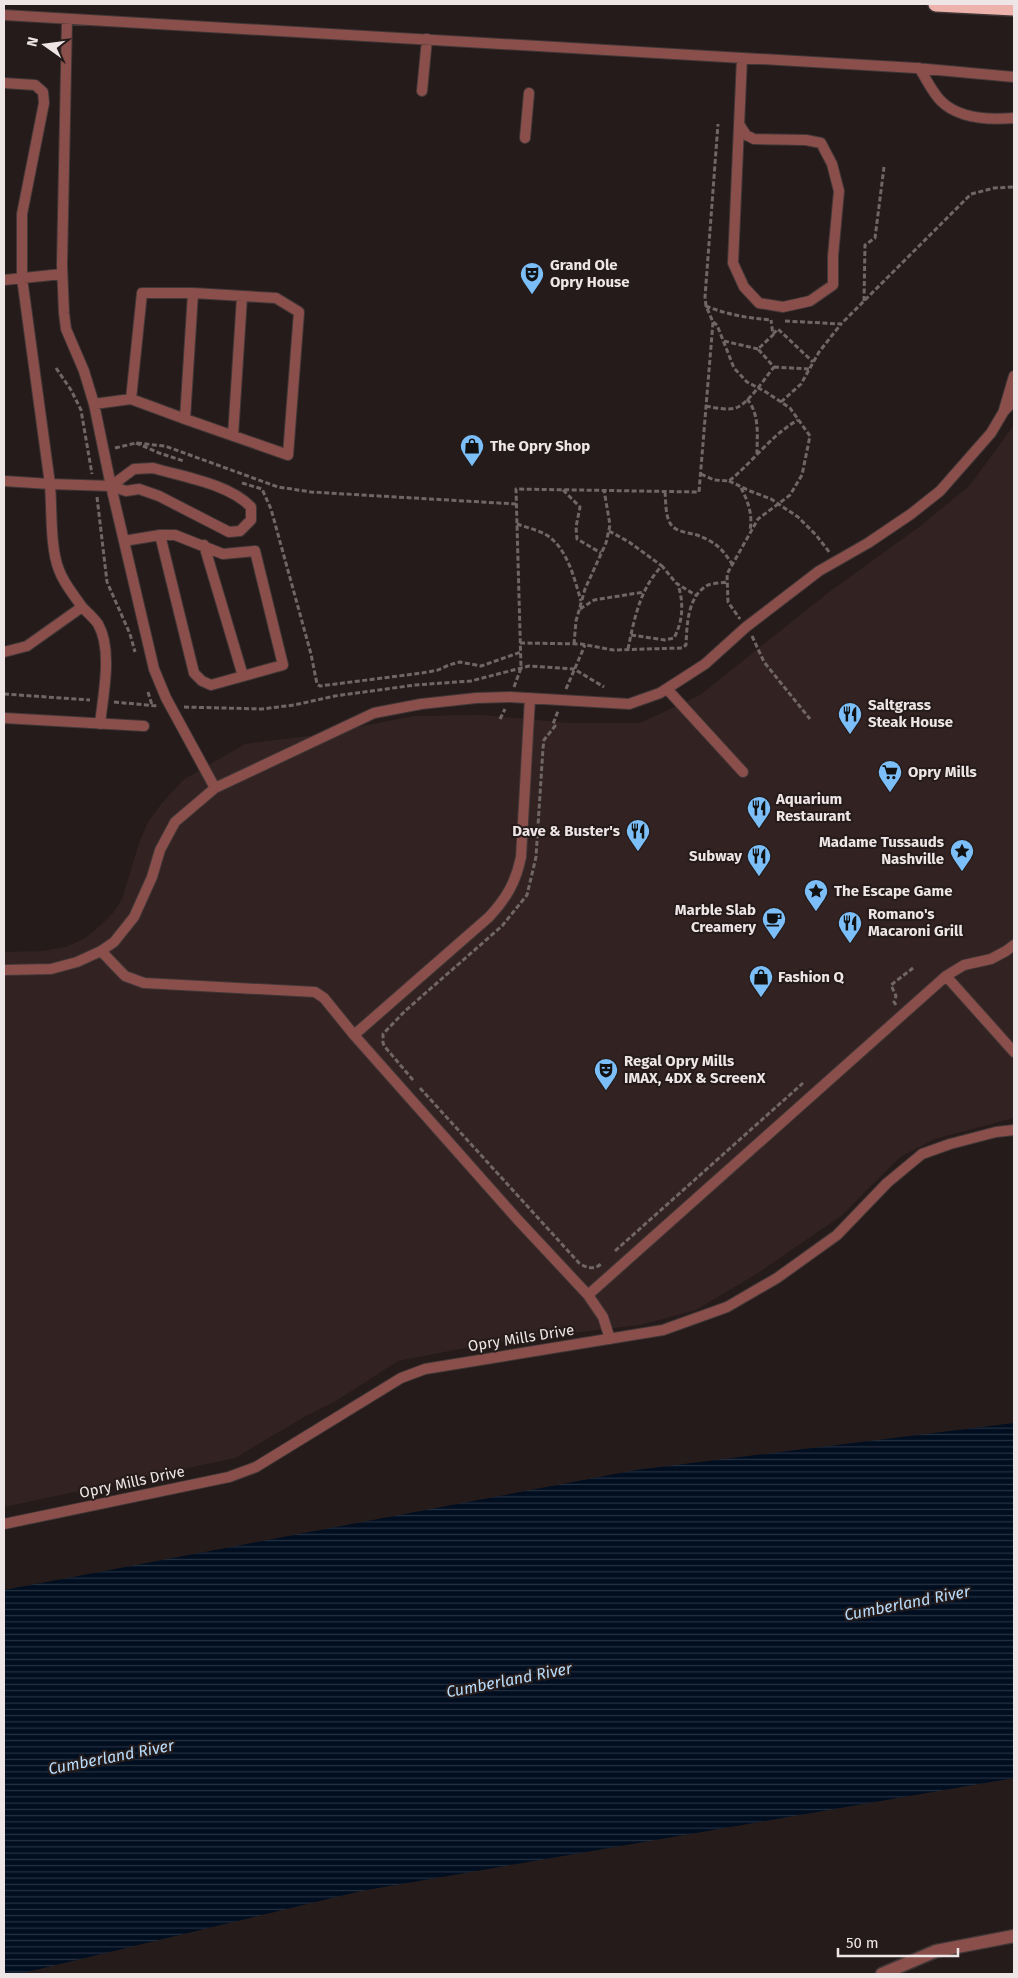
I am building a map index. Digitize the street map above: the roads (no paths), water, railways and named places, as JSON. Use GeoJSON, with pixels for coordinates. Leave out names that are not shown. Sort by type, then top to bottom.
{"type":"FeatureCollection","features":[{"type":"Feature","properties":{"kind":"highway"},"geometry":{"type":"LineString","coordinates":[[936,4],[1014,8]]}},
{"type":"Feature","properties":{"kind":"street"},"geometry":{"type":"LineString","coordinates":[[882,1974],[936,1951],[1014,1936]]}},
{"type":"Feature","properties":{"kind":"lane"},"geometry":{"type":"LineString","coordinates":[[4,15],[919,68],[1014,77]]}},
{"type":"Feature","properties":{"kind":"lane"},"geometry":{"type":"LineString","coordinates":[[67,19],[62,274],[66,329],[84,371],[94,404],[111,486],[154,669],[171,706],[215,788]]}},
{"type":"Feature","properties":{"kind":"lane"},"geometry":{"type":"LineString","coordinates":[[422,91],[427,39]]}},
{"type":"Feature","properties":{"kind":"lane"},"geometry":{"type":"LineString","coordinates":[[739,124],[746,135],[754,138],[806,140],[821,143],[832,164],[839,191],[833,256],[833,285],[810,301],[782,307],[759,303],[744,287],[733,263],[739,124],[742,58]]}},
{"type":"Feature","properties":{"kind":"lane"},"geometry":{"type":"LineString","coordinates":[[919,68],[941,101],[963,114],[995,120],[1014,118]]}},
{"type":"Feature","properties":{"kind":"lane"},"geometry":{"type":"LineString","coordinates":[[4,84],[35,85],[43,92],[44,103],[22,214],[22,278],[50,484],[53,536],[58,569],[82,607],[98,624],[105,643],[105,670],[100,724]]}},
{"type":"Feature","properties":{"kind":"lane"},"geometry":{"type":"LineString","coordinates":[[525,138],[528,93]]}},
{"type":"Feature","properties":{"kind":"lane"},"geometry":{"type":"LineString","coordinates":[[4,280],[62,274]]}},
{"type":"Feature","properties":{"kind":"lane"},"geometry":{"type":"LineString","coordinates":[[94,404],[131,399],[288,455],[299,312],[276,298],[193,292],[142,293],[131,399]]}},
{"type":"Feature","properties":{"kind":"lane"},"geometry":{"type":"LineString","coordinates":[[185,419],[193,292]]}},
{"type":"Feature","properties":{"kind":"lane"},"geometry":{"type":"LineString","coordinates":[[233,436],[242,297]]}},
{"type":"Feature","properties":{"kind":"lane"},"geometry":{"type":"LineString","coordinates":[[1004,411],[1014,376]]}},
{"type":"Feature","properties":{"kind":"lane"},"geometry":{"type":"LineString","coordinates":[[4,970],[51,970],[77,962],[101,951],[114,942],[134,917],[152,877],[160,850],[176,822],[215,788],[374,713],[421,704],[510,697],[629,704],[660,693],[705,664],[746,627],[819,571],[868,543],[911,514],[940,491],[991,432],[1004,411],[1014,400]]}},
{"type":"Feature","properties":{"kind":"lane"},"geometry":{"type":"LineString","coordinates":[[4,481],[111,486],[126,491],[139,489],[159,496],[228,532],[240,531],[251,520],[251,507],[241,497],[205,483],[153,468],[134,469],[111,486]]}},
{"type":"Feature","properties":{"kind":"lane"},"geometry":{"type":"LineString","coordinates":[[124,541],[160,535],[175,536],[204,545],[223,554],[255,550],[283,665],[211,685],[202,681],[194,674],[160,535]]}},
{"type":"Feature","properties":{"kind":"lane"},"geometry":{"type":"LineString","coordinates":[[204,545],[243,676]]}},
{"type":"Feature","properties":{"kind":"lane"},"geometry":{"type":"LineString","coordinates":[[4,652],[27,646],[82,607]]}},
{"type":"Feature","properties":{"kind":"lane"},"geometry":{"type":"LineString","coordinates":[[667,689],[743,772]]}},
{"type":"Feature","properties":{"kind":"lane"},"geometry":{"type":"LineString","coordinates":[[354,1035],[489,917],[502,903],[510,890],[517,874],[521,857],[530,698]]}},
{"type":"Feature","properties":{"kind":"lane"},"geometry":{"type":"LineString","coordinates":[[4,718],[144,726]]}},
{"type":"Feature","properties":{"kind":"lane"},"geometry":{"type":"LineString","coordinates":[[588,1295],[946,976],[964,965],[990,960],[1006,952],[1014,945]]}},
{"type":"Feature","properties":{"kind":"lane"},"geometry":{"type":"LineString","coordinates":[[101,951],[125,976],[144,982],[315,992],[324,998],[354,1035],[518,1220],[588,1295],[603,1316],[610,1339]]}},
{"type":"Feature","properties":{"kind":"lane"},"geometry":{"type":"LineString","coordinates":[[946,976],[1014,1052]]}},
{"type":"Feature","properties":{"kind":"lane","name":"Opry Mills Drive"},"geometry":{"type":"LineString","coordinates":[[4,1524],[229,1477],[244,1472],[264,1462],[401,1378],[425,1369],[663,1330],[727,1307],[777,1278],[837,1235],[888,1183],[922,1154],[950,1144],[996,1132],[1014,1130]]}},
{"type":"Feature","properties":{"kind":"water","name":"Cumberland River"},"geometry":{"type":"Polygon","coordinates":[[[1014,1423],[1014,1778],[361,1891],[19,1974],[4,1974],[4,1590],[636,1470],[1014,1423]]]}},
{"type":"Feature","properties":{"kind":"place","name":"Grand Ole Opry House"},"geometry":{"type":"Point","coordinates":[532,295]}},
{"type":"Feature","properties":{"kind":"place","name":"The Opry Shop"},"geometry":{"type":"Point","coordinates":[472,467]}},
{"type":"Feature","properties":{"kind":"place","name":"Saltgrass Steak House"},"geometry":{"type":"Point","coordinates":[850,735]}},
{"type":"Feature","properties":{"kind":"place","name":"Opry Mills"},"geometry":{"type":"Point","coordinates":[890,793]}},
{"type":"Feature","properties":{"kind":"place","name":"Aquarium Restaurant"},"geometry":{"type":"Point","coordinates":[759,829]}},
{"type":"Feature","properties":{"kind":"place","name":"Dave & Buster's"},"geometry":{"type":"Point","coordinates":[638,852]}},
{"type":"Feature","properties":{"kind":"place","name":"Madame Tussauds Nashville"},"geometry":{"type":"Point","coordinates":[962,872]}},
{"type":"Feature","properties":{"kind":"place","name":"Subway"},"geometry":{"type":"Point","coordinates":[759,877]}},
{"type":"Feature","properties":{"kind":"place","name":"The Escape Game"},"geometry":{"type":"Point","coordinates":[816,912]}},
{"type":"Feature","properties":{"kind":"place","name":"Marble Slab Creamery"},"geometry":{"type":"Point","coordinates":[774,940]}},
{"type":"Feature","properties":{"kind":"place","name":"Romano's Macaroni Grill"},"geometry":{"type":"Point","coordinates":[850,944]}},
{"type":"Feature","properties":{"kind":"place","name":"Fashion Q"},"geometry":{"type":"Point","coordinates":[761,998]}},
{"type":"Feature","properties":{"kind":"place","name":"Regal Opry Mills IMAX, 4DX & ScreenX"},"geometry":{"type":"Point","coordinates":[606,1091]}}]}
